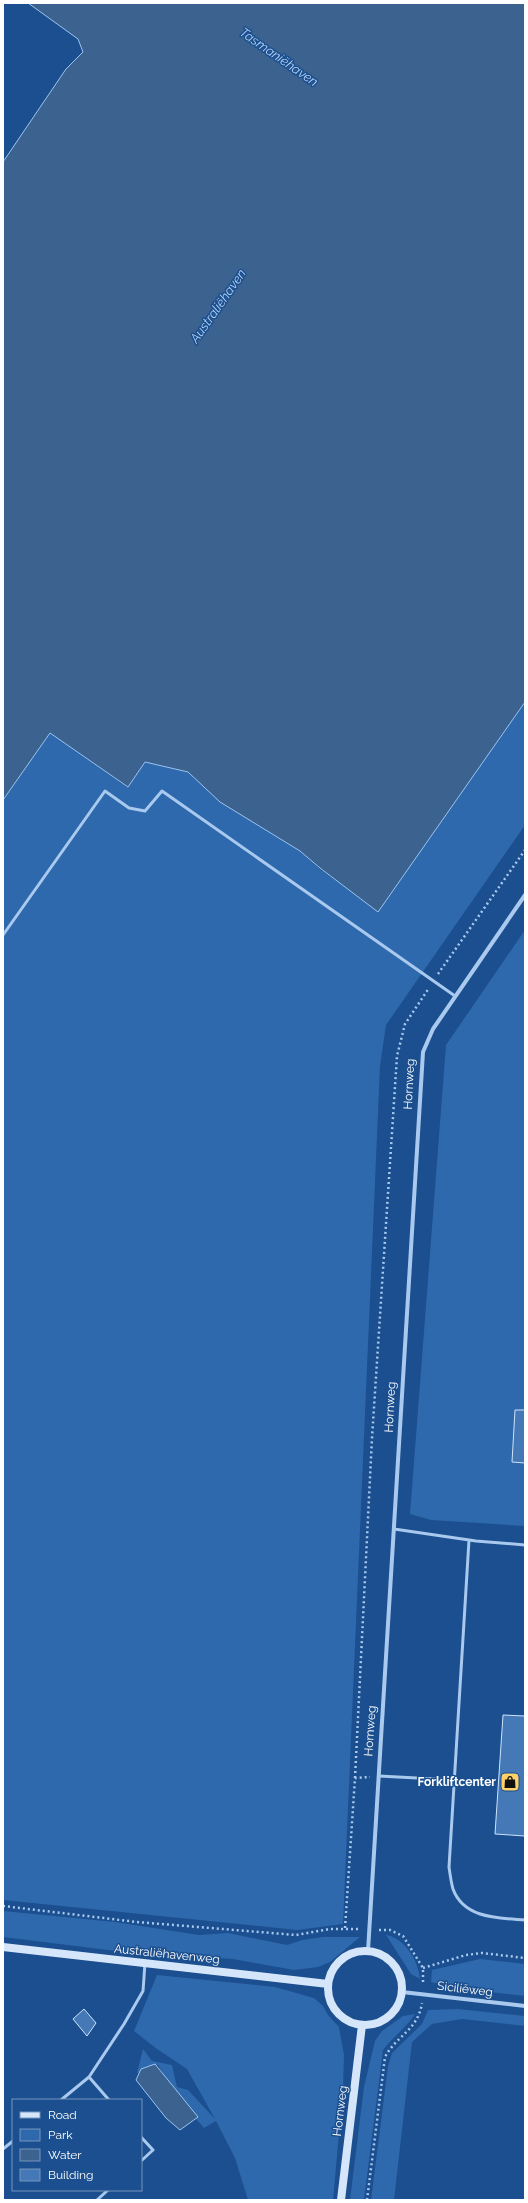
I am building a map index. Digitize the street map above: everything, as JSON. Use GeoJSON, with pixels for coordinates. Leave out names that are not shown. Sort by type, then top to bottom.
{"type":"FeatureCollection","features":[{"type":"Feature","properties":{"kind":"street","name":"Hornweg"},"geometry":{"type":"LineString","coordinates":[[368,1951],[423,1052],[433,1029],[525,896]]}},
{"type":"Feature","properties":{"kind":"street","name":"Australiëhavenweg"},"geometry":{"type":"LineString","coordinates":[[3,1947],[328,1984]]}},
{"type":"Feature","properties":{"kind":"street"},"geometry":{"type":"LineString","coordinates":[[368,1951],[380,1954],[390,1960],[397,1969],[401,1980],[402,1992],[399,2003],[393,2012],[384,2020],[374,2024],[362,2025],[351,2022],[341,2016],[331,2001],[328,1984],[331,1973],[342,1960],[357,1952],[368,1951]]}},
{"type":"Feature","properties":{"kind":"street","name":"Siciliëweg"},"geometry":{"type":"LineString","coordinates":[[402,1992],[525,2006]]}},
{"type":"Feature","properties":{"kind":"street","name":"Hornweg"},"geometry":{"type":"LineString","coordinates":[[341,2200],[362,2025]]}},
{"type":"Feature","properties":{"kind":"lane"},"geometry":{"type":"LineString","coordinates":[[3,935],[105,792],[130,808],[145,811],[162,790],[455,996]]}},
{"type":"Feature","properties":{"kind":"lane"},"geometry":{"type":"LineString","coordinates":[[394,1529],[469,1540],[525,1545]]}},
{"type":"Feature","properties":{"kind":"lane"},"geometry":{"type":"LineString","coordinates":[[469,1540],[449,1867],[453,1889],[461,1903],[484,1916],[525,1920]]}},
{"type":"Feature","properties":{"kind":"lane"},"geometry":{"type":"LineString","coordinates":[[379,1776],[455,1780]]}},
{"type":"Feature","properties":{"kind":"lane"},"geometry":{"type":"LineString","coordinates":[[63,2099],[88,2077],[143,1991],[145,1963]]}},
{"type":"Feature","properties":{"kind":"lane"},"geometry":{"type":"LineString","coordinates":[[88,2077],[108,2099]]}},
{"type":"Feature","properties":{"kind":"lane"},"geometry":{"type":"LineString","coordinates":[[142,2138],[153,2150],[142,2160]]}},
{"type":"Feature","properties":{"kind":"lane"},"geometry":{"type":"LineString","coordinates":[[3,2149],[12,2142]]}},
{"type":"Feature","properties":{"kind":"lane"},"geometry":{"type":"LineString","coordinates":[[96,2200],[107,2191]]}},
{"type":"Feature","properties":{"kind":"path"},"geometry":{"type":"LineString","coordinates":[[345,1928],[355,1778],[372,1438],[397,1056],[405,1024],[433,981],[525,850]]}},
{"type":"Feature","properties":{"kind":"path"},"geometry":{"type":"LineString","coordinates":[[355,1778],[379,1776]]}},
{"type":"Feature","properties":{"kind":"path"},"geometry":{"type":"LineString","coordinates":[[3,1906],[137,1922],[296,1936],[345,1928],[390,1930],[403,1936],[423,1968],[423,1994],[420,2015],[414,2025],[392,2044],[386,2057],[367,2200]]}},
{"type":"Feature","properties":{"kind":"path"},"geometry":{"type":"LineString","coordinates":[[423,1968],[466,1955],[482,1953],[525,1958]]}},
{"type":"Feature","properties":{"kind":"green space"},"geometry":{"type":"Polygon","coordinates":[[[525,702],[525,825],[386,1025],[380,1066],[343,1924],[297,1930],[3,1900],[3,800],[50,733],[127,787],[145,762],[188,772],[248,819],[300,851],[320,869],[378,911],[525,702]]]}},
{"type":"Feature","properties":{"kind":"green space"},"geometry":{"type":"Polygon","coordinates":[[[525,930],[525,1526],[431,1520],[410,1514],[446,1045],[525,930]]]}},
{"type":"Feature","properties":{"kind":"green space"},"geometry":{"type":"Polygon","coordinates":[[[3,1911],[115,1922],[199,1935],[228,1933],[287,1945],[302,1940],[323,1937],[360,1937],[330,1962],[318,1967],[294,1970],[233,1959],[132,1953],[3,1937],[3,1911]]]}},
{"type":"Feature","properties":{"kind":"green space"},"geometry":{"type":"Polygon","coordinates":[[[386,1935],[399,1941],[410,1952],[417,1965],[420,1979],[411,1974],[386,1935]]]}},
{"type":"Feature","properties":{"kind":"green space"},"geometry":{"type":"Polygon","coordinates":[[[480,1959],[525,1964],[525,1996],[464,1989],[431,1982],[432,1970],[480,1959]]]}},
{"type":"Feature","properties":{"kind":"green space"},"geometry":{"type":"Polygon","coordinates":[[[157,1975],[275,1987],[314,1998],[323,2006],[328,2015],[339,2027],[344,2055],[343,2090],[333,2200],[248,2200],[235,2158],[216,2121],[204,2128],[178,2098],[158,2065],[137,2073],[143,2049],[152,2061],[172,2065],[177,2087],[188,2090],[215,2119],[187,2069],[157,2049],[134,2031],[157,1975]]]}},
{"type":"Feature","properties":{"kind":"green space"},"geometry":{"type":"Polygon","coordinates":[[[458,2009],[525,2016],[525,2026],[462,2019],[432,2024],[412,2042],[394,2200],[371,2200],[388,2066],[392,2053],[422,2024],[428,2010],[458,2009]]]}},
{"type":"Feature","properties":{"kind":"green space"},"geometry":{"type":"Polygon","coordinates":[[[415,2014],[383,2050],[364,2200],[350,2200],[364,2087],[375,2041],[382,2031],[403,2016],[415,2014]]]}},
{"type":"Feature","properties":{"kind":"water"},"geometry":{"type":"Polygon","coordinates":[[[28,3],[525,3],[525,702],[378,912],[300,851],[220,802],[188,772],[145,762],[128,787],[50,733],[3,800],[3,162],[66,69],[83,52],[78,39],[28,3]]]}},
{"type":"Feature","properties":{"kind":"water"},"geometry":{"type":"Polygon","coordinates":[[[155,2064],[198,2117],[180,2130],[166,2118],[136,2080],[141,2069],[155,2064]]]}},
{"type":"Feature","properties":{"kind":"building"},"geometry":{"type":"Polygon","coordinates":[[[515,1410],[525,1410],[525,1463],[512,1462],[515,1410]]]}},
{"type":"Feature","properties":{"kind":"building"},"geometry":{"type":"Polygon","coordinates":[[[503,1715],[525,1716],[525,1836],[495,1834],[503,1715]]]}},
{"type":"Feature","properties":{"kind":"building"},"geometry":{"type":"Polygon","coordinates":[[[84,2009],[96,2023],[87,2036],[73,2019],[84,2009]]]}},
{"type":"Feature","properties":{"kind":"place","name":"Forkliftcenter"},"geometry":{"type":"Point","coordinates":[510,1782]}},
{"type":"Feature","properties":{"kind":"water label","name":"Tasmaniëhaven"},"geometry":{"type":"Point","coordinates":[279,57]}},
{"type":"Feature","properties":{"kind":"water label","name":"Australiëhaven"},"geometry":{"type":"Point","coordinates":[218,306]}}]}
